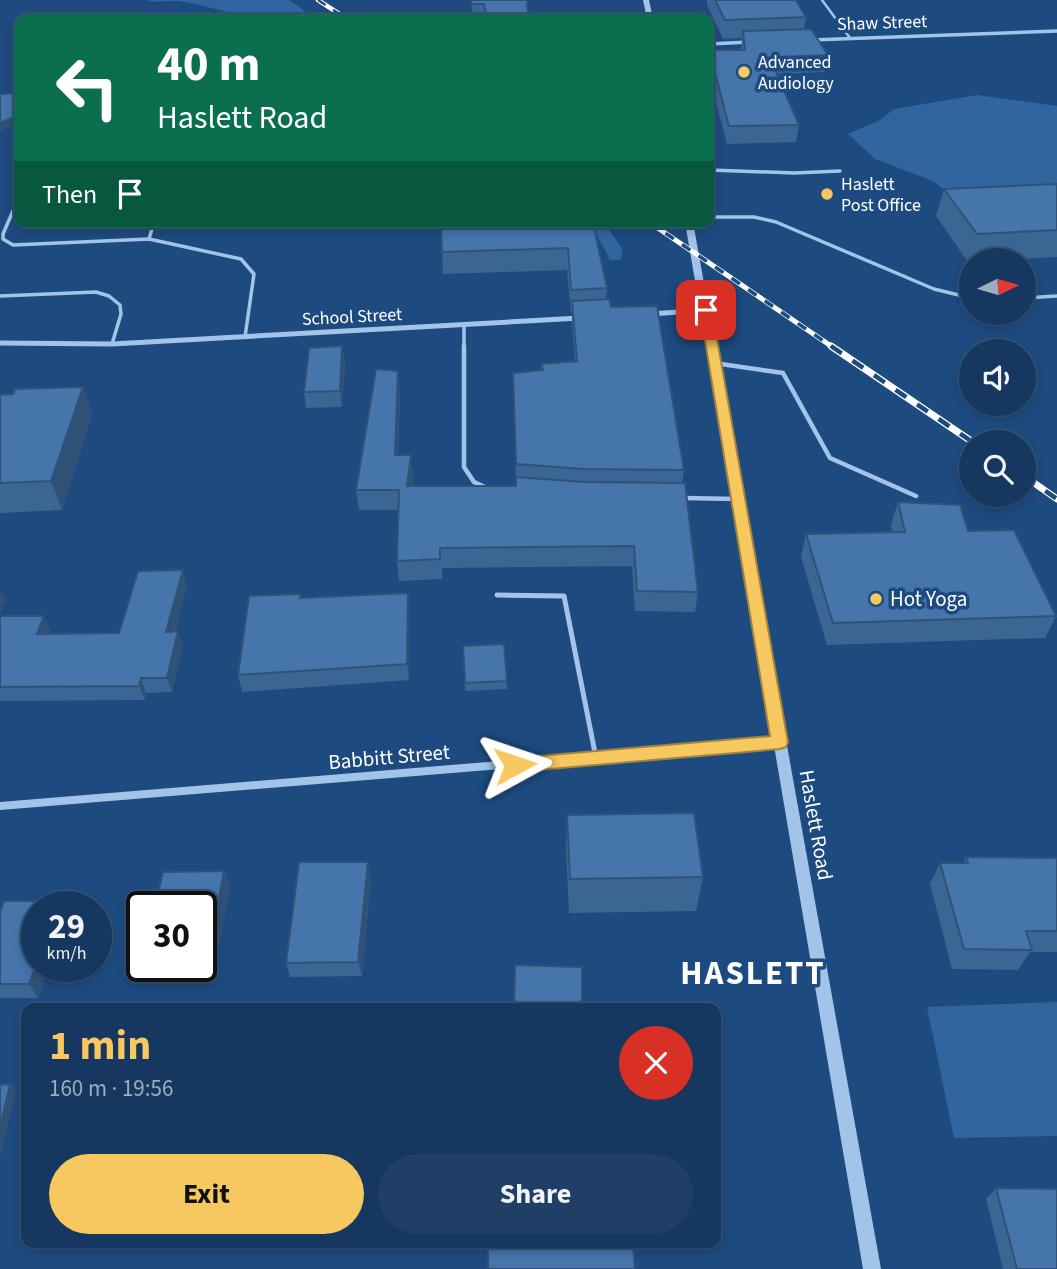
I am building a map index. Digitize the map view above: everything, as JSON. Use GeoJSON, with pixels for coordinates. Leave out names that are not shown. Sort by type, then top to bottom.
{"type":"FeatureCollection","features":[{"type":"Feature","properties":{"kind":"street","name":"Shaw Street"},"geometry":{"type":"LineString","coordinates":[[799,40],[1057,31]]}},
{"type":"Feature","properties":{"kind":"street"},"geometry":{"type":"LineString","coordinates":[[714,44],[760,42]]}},
{"type":"Feature","properties":{"kind":"street","name":"Haslett Road"},"geometry":{"type":"LineString","coordinates":[[690,228],[872,1269]]}},
{"type":"Feature","properties":{"kind":"street"},"geometry":{"type":"LineString","coordinates":[[645,314],[706,310]]}},
{"type":"Feature","properties":{"kind":"street","name":"School Street"},"geometry":{"type":"LineString","coordinates":[[0,343],[112,344],[589,317]]}},
{"type":"Feature","properties":{"kind":"street","name":"Babbitt Street"},"geometry":{"type":"LineString","coordinates":[[0,806],[780,742]]}},
{"type":"Feature","properties":{"kind":"lane"},"geometry":{"type":"LineString","coordinates":[[822,0],[850,38]]}},
{"type":"Feature","properties":{"kind":"lane"},"geometry":{"type":"LineString","coordinates":[[714,170],[794,173],[840,171]]}},
{"type":"Feature","properties":{"kind":"lane"},"geometry":{"type":"LineString","coordinates":[[14,209],[3,234],[3,239],[13,245],[149,239],[233,255],[248,263],[254,275],[245,337]]}},
{"type":"Feature","properties":{"kind":"lane"},"geometry":{"type":"LineString","coordinates":[[714,217],[754,217],[776,222],[934,289],[959,295]]}},
{"type":"Feature","properties":{"kind":"lane"},"geometry":{"type":"LineString","coordinates":[[149,239],[152,228]]}},
{"type":"Feature","properties":{"kind":"lane"},"geometry":{"type":"LineString","coordinates":[[0,296],[96,292],[109,296],[120,305],[121,314],[112,344]]}},
{"type":"Feature","properties":{"kind":"lane"},"geometry":{"type":"LineString","coordinates":[[1036,297],[1057,296]]}},
{"type":"Feature","properties":{"kind":"lane"},"geometry":{"type":"LineString","coordinates":[[464,325],[464,467],[474,482],[494,489]]}},
{"type":"Feature","properties":{"kind":"lane"},"geometry":{"type":"LineString","coordinates":[[714,363],[783,373],[830,458],[916,496]]}},
{"type":"Feature","properties":{"kind":"lane"},"geometry":{"type":"LineString","coordinates":[[675,498],[738,499]]}},
{"type":"Feature","properties":{"kind":"lane"},"geometry":{"type":"LineString","coordinates":[[497,595],[564,596],[596,758]]}},
{"type":"Feature","properties":{"kind":"shaded area"},"geometry":{"type":"Polygon","coordinates":[[[146,0],[289,0],[309,14],[229,12],[179,1],[146,0]]]}},
{"type":"Feature","properties":{"kind":"shaded area"},"geometry":{"type":"Polygon","coordinates":[[[977,95],[1057,106],[1057,204],[943,189],[933,181],[875,159],[848,134],[880,120],[894,109],[977,95]]]}},
{"type":"Feature","properties":{"kind":"shaded area"},"geometry":{"type":"Polygon","coordinates":[[[593,228],[608,228],[623,250],[620,260],[610,260],[593,228]]]}},
{"type":"Feature","properties":{"kind":"shaded area"},"geometry":{"type":"Polygon","coordinates":[[[1057,1002],[1057,1136],[954,1138],[927,1007],[1057,1002]]]}},
{"type":"Feature","properties":{"kind":"building"},"geometry":{"type":"Polygon","coordinates":[[[472,0],[527,0],[528,14],[486,14],[484,4],[471,4],[472,0]]]}},
{"type":"Feature","properties":{"kind":"building"},"geometry":{"type":"Polygon","coordinates":[[[715,0],[796,0],[806,17],[725,20],[715,0]]]}},
{"type":"Feature","properties":{"kind":"building"},"geometry":{"type":"Polygon","coordinates":[[[811,29],[828,55],[770,58],[799,125],[729,126],[714,69],[714,50],[745,50],[743,31],[811,29]]]}},
{"type":"Feature","properties":{"kind":"building"},"geometry":{"type":"Polygon","coordinates":[[[14,93],[14,117],[0,123],[0,94],[14,93]]]}},
{"type":"Feature","properties":{"kind":"building"},"geometry":{"type":"Polygon","coordinates":[[[1057,184],[1057,230],[977,234],[944,189],[1057,184]]]}},
{"type":"Feature","properties":{"kind":"building"},"geometry":{"type":"Polygon","coordinates":[[[441,228],[594,228],[607,288],[571,290],[568,248],[442,252],[441,228]]]}},
{"type":"Feature","properties":{"kind":"building"},"geometry":{"type":"Polygon","coordinates":[[[609,299],[611,307],[657,306],[684,470],[584,469],[516,464],[513,373],[543,370],[541,364],[577,361],[572,301],[609,299]]]}},
{"type":"Feature","properties":{"kind":"building"},"geometry":{"type":"Polygon","coordinates":[[[342,346],[340,391],[304,392],[309,348],[342,346]]]}},
{"type":"Feature","properties":{"kind":"building"},"geometry":{"type":"Polygon","coordinates":[[[376,369],[398,371],[395,455],[411,455],[407,486],[516,486],[516,477],[584,482],[685,483],[698,592],[637,591],[634,546],[440,548],[440,559],[397,561],[399,490],[356,490],[376,369]]]}},
{"type":"Feature","properties":{"kind":"building"},"geometry":{"type":"Polygon","coordinates":[[[83,387],[51,481],[0,483],[0,395],[13,394],[15,389],[83,387]]]}},
{"type":"Feature","properties":{"kind":"building"},"geometry":{"type":"Polygon","coordinates":[[[898,502],[959,505],[968,531],[1014,530],[1056,616],[833,623],[806,534],[905,532],[898,502]]]}},
{"type":"Feature","properties":{"kind":"building"},"geometry":{"type":"Polygon","coordinates":[[[183,570],[166,632],[178,631],[167,678],[141,678],[139,686],[0,687],[0,616],[44,616],[37,634],[119,633],[138,571],[183,570]]]}},
{"type":"Feature","properties":{"kind":"building"},"geometry":{"type":"Polygon","coordinates":[[[408,593],[407,664],[238,675],[249,596],[301,594],[300,598],[408,593]]]}},
{"type":"Feature","properties":{"kind":"building"},"geometry":{"type":"Polygon","coordinates":[[[504,644],[507,681],[465,683],[463,646],[504,644]]]}},
{"type":"Feature","properties":{"kind":"building"},"geometry":{"type":"Polygon","coordinates":[[[694,813],[703,877],[570,879],[567,815],[694,813]]]}},
{"type":"Feature","properties":{"kind":"building"},"geometry":{"type":"Polygon","coordinates":[[[966,857],[1057,858],[1057,931],[1026,931],[1032,950],[964,949],[940,863],[968,863],[966,857]]]}},
{"type":"Feature","properties":{"kind":"building"},"geometry":{"type":"Polygon","coordinates":[[[299,862],[368,862],[358,962],[286,963],[299,862]]]}},
{"type":"Feature","properties":{"kind":"building"},"geometry":{"type":"Polygon","coordinates":[[[224,871],[217,910],[217,891],[159,891],[163,872],[224,871]]]}},
{"type":"Feature","properties":{"kind":"building"},"geometry":{"type":"Polygon","coordinates":[[[4,901],[21,901],[21,982],[30,982],[29,984],[0,984],[0,913],[4,901]]]}},
{"type":"Feature","properties":{"kind":"building"},"geometry":{"type":"Polygon","coordinates":[[[515,965],[582,967],[582,1003],[514,1003],[515,965]]]}},
{"type":"Feature","properties":{"kind":"building"},"geometry":{"type":"Polygon","coordinates":[[[10,1084],[0,1128],[0,1085],[10,1084]]]}},
{"type":"Feature","properties":{"kind":"building"},"geometry":{"type":"Polygon","coordinates":[[[996,1188],[1057,1189],[1057,1269],[1017,1269],[996,1188]]]}},
{"type":"Feature","properties":{"kind":"building"},"geometry":{"type":"Polygon","coordinates":[[[488,1248],[633,1248],[635,1269],[488,1269],[488,1248]]]}},
{"type":"Feature","properties":{"kind":"railway"},"geometry":{"type":"LineString","coordinates":[[318,0],[339,14]]}},
{"type":"Feature","properties":{"kind":"railway"},"geometry":{"type":"LineString","coordinates":[[658,228],[834,348]]}},
{"type":"Feature","properties":{"kind":"railway"},"geometry":{"type":"LineString","coordinates":[[831,346],[959,433]]}},
{"type":"Feature","properties":{"kind":"railway"},"geometry":{"type":"LineString","coordinates":[[1036,484],[1057,499]]}},
{"type":"Feature","properties":{"kind":"place","name":"Advanced Audiology"},"geometry":{"type":"Point","coordinates":[744,72]}},
{"type":"Feature","properties":{"kind":"place","name":"Haslett Post Office"},"geometry":{"type":"Point","coordinates":[827,194]}},
{"type":"Feature","properties":{"kind":"place","name":"Hot Yoga"},"geometry":{"type":"Point","coordinates":[876,599]}},
{"type":"Feature","properties":{"kind":"district","name":"HASLETT"},"geometry":{"type":"Point","coordinates":[753,973]}},
{"type":"Feature","properties":{"kind":"route"},"geometry":{"type":"LineString","coordinates":[[515,765],[780,742],[706,310]]}}]}
